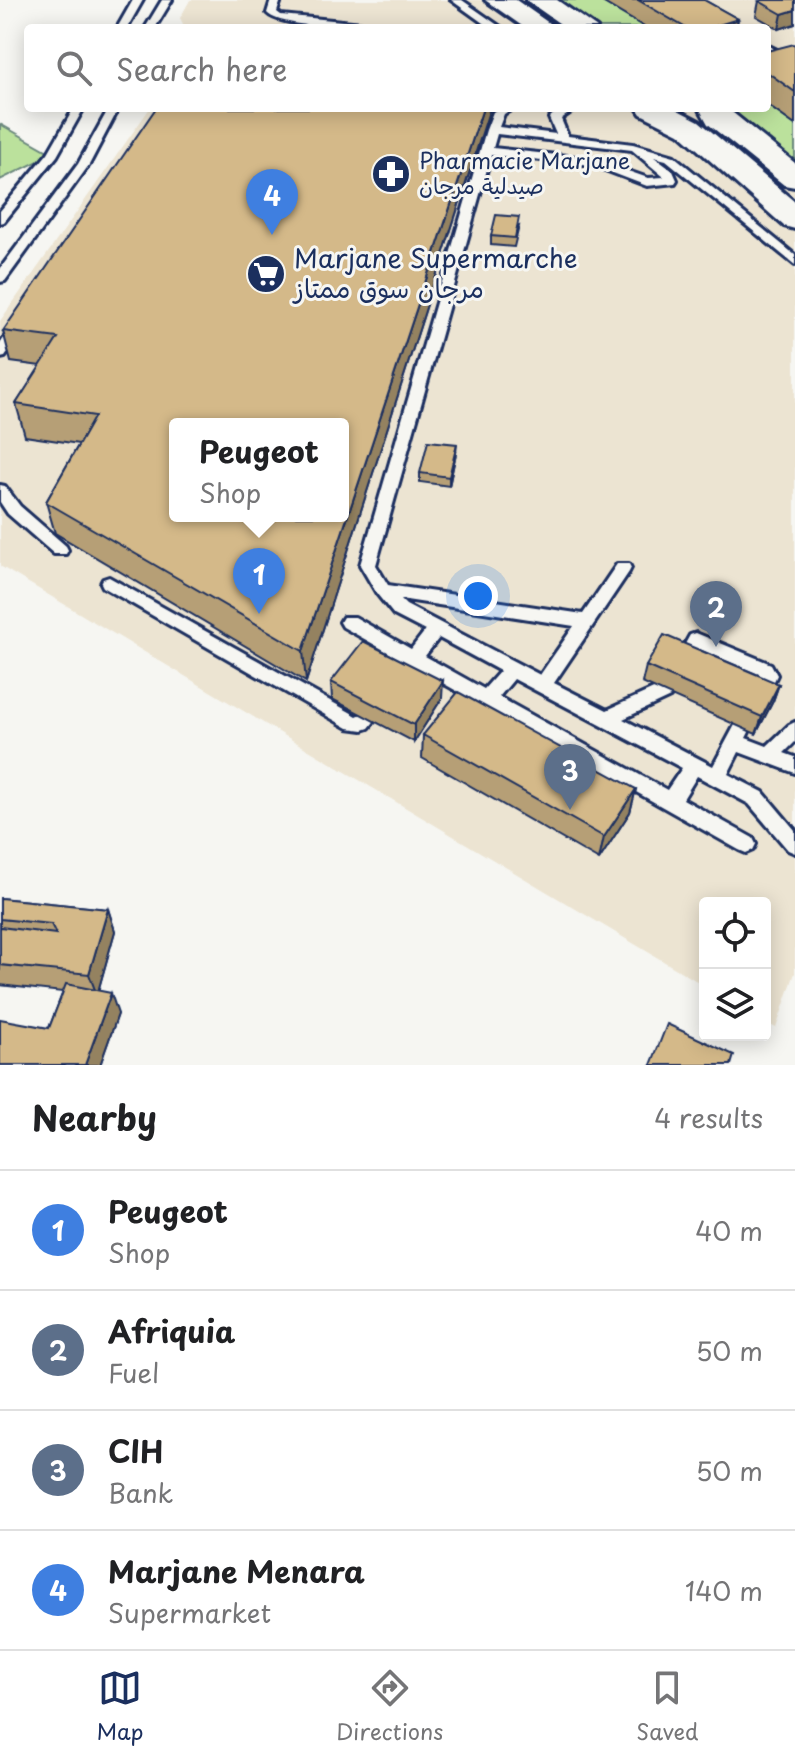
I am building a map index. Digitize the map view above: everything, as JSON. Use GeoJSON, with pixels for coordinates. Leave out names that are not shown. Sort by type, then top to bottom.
{"type":"FeatureCollection","features":[{"type":"Feature","properties":{"kind":"main road"},"geometry":{"type":"LineString","coordinates":[[511,16],[532,24]]}},
{"type":"Feature","properties":{"kind":"main road"},"geometry":{"type":"LineString","coordinates":[[511,16],[560,24]]}},
{"type":"Feature","properties":{"kind":"main road"},"geometry":{"type":"LineString","coordinates":[[659,112],[689,127],[795,219]]}},
{"type":"Feature","properties":{"kind":"main road"},"geometry":{"type":"LineString","coordinates":[[715,112],[718,118],[795,178]]}},
{"type":"Feature","properties":{"kind":"lane"},"geometry":{"type":"LineString","coordinates":[[124,24],[138,0]]}},
{"type":"Feature","properties":{"kind":"lane"},"geometry":{"type":"LineString","coordinates":[[156,24],[167,0]]}},
{"type":"Feature","properties":{"kind":"lane"},"geometry":{"type":"LineString","coordinates":[[276,0],[272,13],[278,18],[341,24]]}},
{"type":"Feature","properties":{"kind":"lane"},"geometry":{"type":"LineString","coordinates":[[456,0],[511,16]]}},
{"type":"Feature","properties":{"kind":"lane"},"geometry":{"type":"LineString","coordinates":[[771,50],[795,63]]}},
{"type":"Feature","properties":{"kind":"lane"},"geometry":{"type":"LineString","coordinates":[[771,59],[784,56]]}},
{"type":"Feature","properties":{"kind":"lane"},"geometry":{"type":"LineString","coordinates":[[0,219],[53,154],[77,112]]}},
{"type":"Feature","properties":{"kind":"lane"},"geometry":{"type":"LineString","coordinates":[[0,278],[83,165],[112,112]]}},
{"type":"Feature","properties":{"kind":"lane"},"geometry":{"type":"LineString","coordinates":[[501,112],[492,130],[368,565],[400,610],[756,798],[795,844]]}},
{"type":"Feature","properties":{"kind":"lane"},"geometry":{"type":"LineString","coordinates":[[563,138],[555,118],[565,112]]}},
{"type":"Feature","properties":{"kind":"lane"},"geometry":{"type":"LineString","coordinates":[[492,130],[656,152],[684,167],[795,261]]}},
{"type":"Feature","properties":{"kind":"lane"},"geometry":{"type":"LineString","coordinates":[[487,151],[594,162],[647,182],[671,180],[669,173],[633,147]]}},
{"type":"Feature","properties":{"kind":"lane"},"geometry":{"type":"LineString","coordinates":[[0,354],[26,315]]}},
{"type":"Feature","properties":{"kind":"lane"},"geometry":{"type":"LineString","coordinates":[[0,490],[14,510],[60,550]]}},
{"type":"Feature","properties":{"kind":"lane"},"geometry":{"type":"LineString","coordinates":[[543,685],[623,568]]}},
{"type":"Feature","properties":{"kind":"lane"},"geometry":{"type":"LineString","coordinates":[[109,583],[354,723],[363,723],[368,718]]}},
{"type":"Feature","properties":{"kind":"lane"},"geometry":{"type":"LineString","coordinates":[[383,590],[587,621]]}},
{"type":"Feature","properties":{"kind":"lane"},"geometry":{"type":"LineString","coordinates":[[349,622],[746,844]]}},
{"type":"Feature","properties":{"kind":"lane"},"geometry":{"type":"LineString","coordinates":[[400,677],[436,629]]}},
{"type":"Feature","properties":{"kind":"lane"},"geometry":{"type":"LineString","coordinates":[[684,662],[696,640],[765,669],[768,675],[759,695]]}},
{"type":"Feature","properties":{"kind":"lane"},"geometry":{"type":"LineString","coordinates":[[486,699],[512,669]]}},
{"type":"Feature","properties":{"kind":"lane"},"geometry":{"type":"LineString","coordinates":[[606,719],[664,692]]}},
{"type":"Feature","properties":{"kind":"lane"},"geometry":{"type":"LineString","coordinates":[[769,756],[795,730]]}},
{"type":"Feature","properties":{"kind":"lane"},"geometry":{"type":"LineString","coordinates":[[717,777],[738,735],[769,756],[795,765]]}},
{"type":"Feature","properties":{"kind":"lane"},"geometry":{"type":"LineString","coordinates":[[670,802],[694,765]]}},
{"type":"Feature","properties":{"kind":"shaded area"},"geometry":{"type":"Polygon","coordinates":[[[190,0],[795,0],[795,973],[776,1028],[771,1025],[771,897],[699,897],[699,982],[0,566],[0,321],[147,112],[771,112],[771,24],[183,24],[180,18],[190,0]]]}},
{"type":"Feature","properties":{"kind":"green space"},"geometry":{"type":"Polygon","coordinates":[[[553,0],[599,0],[639,24],[592,24],[553,0]]]}},
{"type":"Feature","properties":{"kind":"green space"},"geometry":{"type":"Polygon","coordinates":[[[771,108],[795,125],[795,165],[730,112],[771,112],[771,108]]]}},
{"type":"Feature","properties":{"kind":"green space"},"geometry":{"type":"Polygon","coordinates":[[[0,124],[53,154],[0,180],[0,124]]]}},
{"type":"Feature","properties":{"kind":"building"},"geometry":{"type":"Polygon","coordinates":[[[638,0],[704,0],[738,19],[722,24],[679,24],[638,0]]]}},
{"type":"Feature","properties":{"kind":"building"},"geometry":{"type":"Polygon","coordinates":[[[795,0],[795,10],[782,14],[759,1],[795,0]]]}},
{"type":"Feature","properties":{"kind":"building"},"geometry":{"type":"Polygon","coordinates":[[[795,45],[795,92],[771,75],[771,50],[795,45]]]}},
{"type":"Feature","properties":{"kind":"building"},"geometry":{"type":"Polygon","coordinates":[[[153,112],[482,112],[349,512],[349,418],[169,418],[169,522],[346,522],[303,651],[46,502],[95,416],[16,404],[58,338],[3,331],[153,112]]]}},
{"type":"Feature","properties":{"kind":"building"},"geometry":{"type":"Polygon","coordinates":[[[496,215],[519,217],[515,238],[491,236],[496,215]]]}},
{"type":"Feature","properties":{"kind":"building"},"geometry":{"type":"Polygon","coordinates":[[[428,441],[457,444],[449,477],[420,473],[428,441]]]}},
{"type":"Feature","properties":{"kind":"building"},"geometry":{"type":"Polygon","coordinates":[[[664,635],[779,684],[762,717],[646,666],[664,635]]]}},
{"type":"Feature","properties":{"kind":"building"},"geometry":{"type":"Polygon","coordinates":[[[363,641],[443,681],[414,725],[331,682],[363,641]]]}},
{"type":"Feature","properties":{"kind":"building"},"geometry":{"type":"Polygon","coordinates":[[[458,692],[636,789],[604,837],[423,735],[458,692]]]}},
{"type":"Feature","properties":{"kind":"building"},"geometry":{"type":"Polygon","coordinates":[[[0,898],[108,909],[89,974],[0,965],[0,927],[56,934],[51,924],[0,919],[0,898]]]}},
{"type":"Feature","properties":{"kind":"building"},"geometry":{"type":"Polygon","coordinates":[[[66,984],[111,993],[85,1065],[0,1065],[0,1019],[49,1028],[66,984]]]}},
{"type":"Feature","properties":{"kind":"building"},"geometry":{"type":"Polygon","coordinates":[[[667,1024],[734,1055],[731,1065],[651,1065],[667,1024]]]}},
{"type":"Feature","properties":{"kind":"place","name":"Pharmacie Marjane صيدلية مرجان"},"geometry":{"type":"Point","coordinates":[391,174]}},
{"type":"Feature","properties":{"kind":"place","name":"Marjane Menara"},"geometry":{"type":"Point","coordinates":[272,235]}},
{"type":"Feature","properties":{"kind":"place","name":"Marjane Supermarche مرجان سوق ممتاز"},"geometry":{"type":"Point","coordinates":[266,274]}},
{"type":"Feature","properties":{"kind":"place","name":"Peugeot"},"geometry":{"type":"Point","coordinates":[259,614]}},
{"type":"Feature","properties":{"kind":"place","name":"Afriquia"},"geometry":{"type":"Point","coordinates":[716,647]}},
{"type":"Feature","properties":{"kind":"place","name":"CIH"},"geometry":{"type":"Point","coordinates":[570,810]}}]}
